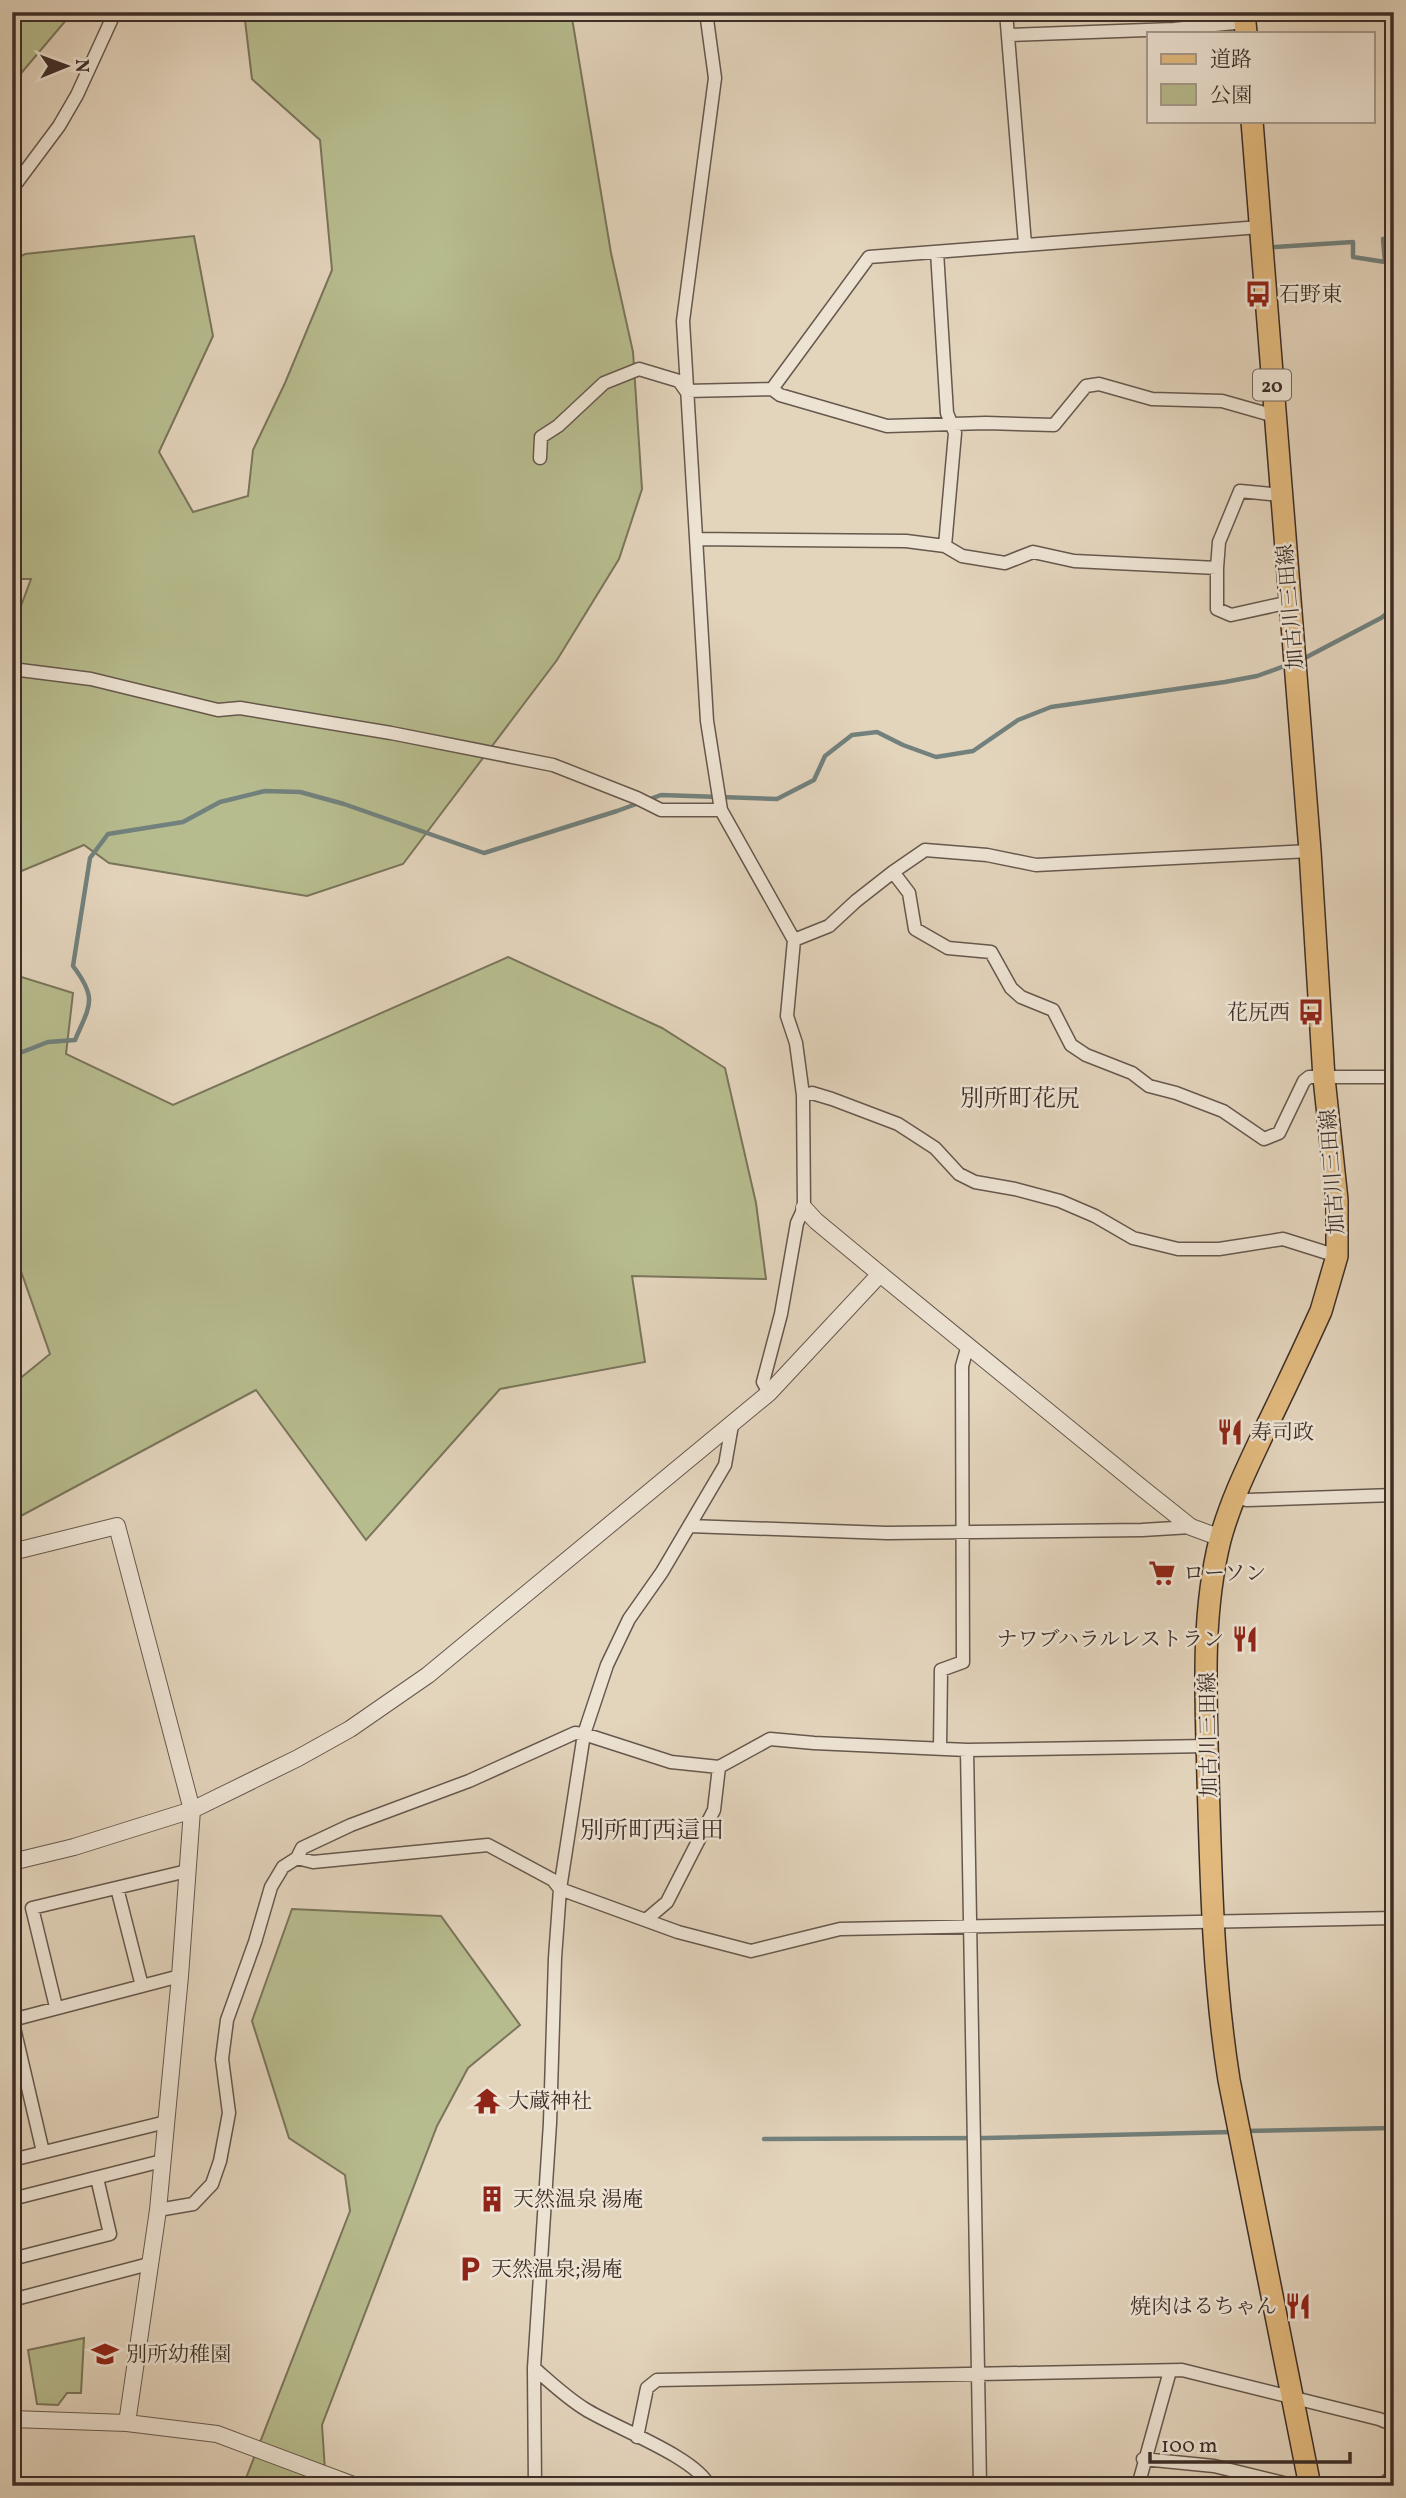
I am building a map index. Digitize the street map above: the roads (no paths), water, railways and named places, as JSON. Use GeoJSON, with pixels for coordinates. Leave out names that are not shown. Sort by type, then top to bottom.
{"type":"FeatureCollection","features":[{"type":"Feature","properties":{"kind":"main road","name":"加古川三田線"},"geometry":{"type":"LineString","coordinates":[[1252,122],[1310,850],[1324,1078],[1337,1200],[1336,1256],[1321,1311],[1234,1496],[1212,1577],[1208,1617],[1212,1923],[1217,1995],[1229,2080],[1310,2486]]}},
{"type":"Feature","properties":{"kind":"street"},"geometry":{"type":"LineString","coordinates":[[12,189],[59,126],[77,95],[115,12]]}},
{"type":"Feature","properties":{"kind":"street"},"geometry":{"type":"LineString","coordinates":[[706,12],[715,78],[682,321],[707,721],[721,810],[794,940],[787,1016],[796,1043],[803,1095],[804,1208],[797,1223],[781,1314],[763,1382],[769,1394]]}},
{"type":"Feature","properties":{"kind":"street"},"geometry":{"type":"LineString","coordinates":[[1006,12],[1025,244]]}},
{"type":"Feature","properties":{"kind":"street"},"geometry":{"type":"LineString","coordinates":[[1008,35],[1174,29],[1245,22]]}},
{"type":"Feature","properties":{"kind":"street"},"geometry":{"type":"LineString","coordinates":[[772,389],[870,257],[1260,227]]}},
{"type":"Feature","properties":{"kind":"street"},"geometry":{"type":"LineString","coordinates":[[937,252],[947,413],[955,433],[945,545]]}},
{"type":"Feature","properties":{"kind":"street"},"geometry":{"type":"LineString","coordinates":[[540,458],[541,437],[558,426],[604,383],[639,369],[679,381],[686,391]]}},
{"type":"Feature","properties":{"kind":"street"},"geometry":{"type":"LineString","coordinates":[[686,391],[772,389],[780,395],[887,426],[1054,425],[1086,386],[1099,384],[1152,399],[1222,401],[1275,416]]}},
{"type":"Feature","properties":{"kind":"street"},"geometry":{"type":"LineString","coordinates":[[1281,495],[1240,491],[1219,542],[1217,608],[1231,615],[1290,602]]}},
{"type":"Feature","properties":{"kind":"street"},"geometry":{"type":"LineString","coordinates":[[696,539],[906,541],[945,545],[962,556],[1005,563],[1033,552],[1074,561],[1217,568]]}},
{"type":"Feature","properties":{"kind":"street"},"geometry":{"type":"LineString","coordinates":[[12,669],[91,679],[218,710],[240,708],[391,733],[553,765],[661,810],[721,810]]}},
{"type":"Feature","properties":{"kind":"street"},"geometry":{"type":"LineString","coordinates":[[794,940],[829,926],[856,901],[925,850],[987,855],[1036,865],[1310,850]]}},
{"type":"Feature","properties":{"kind":"street"},"geometry":{"type":"LineString","coordinates":[[894,872],[909,893],[915,929],[948,948],[991,952],[1011,988],[1021,997],[1053,1010],[1071,1045],[1086,1055],[1132,1073],[1149,1086],[1223,1111],[1264,1139],[1279,1133],[1304,1081],[1309,1077],[1394,1077]]}},
{"type":"Feature","properties":{"kind":"street"},"geometry":{"type":"LineString","coordinates":[[803,1095],[812,1093],[832,1098],[898,1124],[935,1148],[959,1174],[975,1182],[1060,1201],[1096,1216],[1133,1238],[1178,1249],[1219,1249],[1283,1239],[1336,1256]]}},
{"type":"Feature","properties":{"kind":"street"},"geometry":{"type":"LineString","coordinates":[[804,1208],[880,1274],[1191,1527],[1221,1538]]}},
{"type":"Feature","properties":{"kind":"street"},"geometry":{"type":"LineString","coordinates":[[12,1862],[74,1847],[192,1810],[351,1729],[428,1675],[769,1394],[880,1274]]}},
{"type":"Feature","properties":{"kind":"street"},"geometry":{"type":"LineString","coordinates":[[940,1749],[940,1670],[963,1662],[962,1366],[968,1345]]}},
{"type":"Feature","properties":{"kind":"street"},"geometry":{"type":"LineString","coordinates":[[535,2486],[534,2368],[550,2123],[555,1958],[560,1889],[584,1734],[607,1665],[629,1619],[662,1572],[726,1465],[732,1425]]}},
{"type":"Feature","properties":{"kind":"street"},"geometry":{"type":"LineString","coordinates":[[1234,1496],[1247,1500],[1394,1495]]}},
{"type":"Feature","properties":{"kind":"street"},"geometry":{"type":"LineString","coordinates":[[12,1552],[117,1526],[192,1810],[180,1976],[158,2210],[127,2423]]}},
{"type":"Feature","properties":{"kind":"street"},"geometry":{"type":"LineString","coordinates":[[689,1526],[887,1534],[1191,1527]]}},
{"type":"Feature","properties":{"kind":"street"},"geometry":{"type":"LineString","coordinates":[[158,2210],[193,2204],[212,2184],[220,2161],[229,2113],[222,2059],[227,2020],[255,1942],[271,1886],[283,1867],[297,1858],[302,1848],[351,1825],[469,1781],[575,1733],[671,1762],[719,1767],[770,1738],[814,1743],[967,1750],[1208,1746]]}},
{"type":"Feature","properties":{"kind":"street"},"geometry":{"type":"LineString","coordinates":[[967,1750],[981,2486]]}},
{"type":"Feature","properties":{"kind":"street"},"geometry":{"type":"LineString","coordinates":[[647,1919],[667,1902],[714,1810],[719,1767]]}},
{"type":"Feature","properties":{"kind":"street"},"geometry":{"type":"LineString","coordinates":[[297,1858],[313,1862],[488,1845],[554,1880],[560,1889],[678,1932],[751,1951],[840,1929],[1394,1918]]}},
{"type":"Feature","properties":{"kind":"street"},"geometry":{"type":"LineString","coordinates":[[56,2007],[32,1908],[187,1871]]}},
{"type":"Feature","properties":{"kind":"street"},"geometry":{"type":"LineString","coordinates":[[117,1888],[142,1986]]}},
{"type":"Feature","properties":{"kind":"street"},"geometry":{"type":"LineString","coordinates":[[43,2152],[17,2058],[12,2020],[180,1976]]}},
{"type":"Feature","properties":{"kind":"street"},"geometry":{"type":"LineString","coordinates":[[12,2160],[166,2122]]}},
{"type":"Feature","properties":{"kind":"street"},"geometry":{"type":"LineString","coordinates":[[12,2199],[162,2161]]}},
{"type":"Feature","properties":{"kind":"street"},"geometry":{"type":"LineString","coordinates":[[12,2259],[110,2234],[97,2178]]}},
{"type":"Feature","properties":{"kind":"street"},"geometry":{"type":"LineString","coordinates":[[12,2300],[149,2264]]}},
{"type":"Feature","properties":{"kind":"street"},"geometry":{"type":"LineString","coordinates":[[534,2368],[583,2408],[687,2462],[705,2476],[709,2486]]}},
{"type":"Feature","properties":{"kind":"street"},"geometry":{"type":"LineString","coordinates":[[637,2437],[647,2388],[657,2380],[1182,2370],[1379,2418],[1394,2425]]}},
{"type":"Feature","properties":{"kind":"street"},"geometry":{"type":"LineString","coordinates":[[1138,2486],[1143,2459],[1170,2371]]}},
{"type":"Feature","properties":{"kind":"street"},"geometry":{"type":"LineString","coordinates":[[12,2419],[127,2423],[217,2434],[356,2486]]}},
{"type":"Feature","properties":{"kind":"street"},"geometry":{"type":"LineString","coordinates":[[1143,2459],[1213,2466],[1296,2486]]}},
{"type":"Feature","properties":{"kind":"street"},"geometry":{"type":"LineString","coordinates":[[1382,2486],[1394,2474]]}},
{"type":"Feature","properties":{"kind":"waterway"},"geometry":{"type":"LineString","coordinates":[[1275,247],[1353,242],[1353,257],[1385,262],[1383,239],[1394,238]]}},
{"type":"Feature","properties":{"kind":"waterway"},"geometry":{"type":"LineString","coordinates":[[1301,660],[1381,618],[1394,608]]}},
{"type":"Feature","properties":{"kind":"waterway"},"geometry":{"type":"LineString","coordinates":[[12,1056],[48,1042],[75,1040],[85,1018],[89,995],[73,966],[90,858],[108,834],[183,822],[220,802],[265,791],[300,792],[344,804],[484,853],[661,795],[777,799],[814,780],[825,756],[852,735],[877,732],[936,757],[973,751],[1018,720],[1051,707],[1225,682],[1257,676],[1290,664]]}},
{"type":"Feature","properties":{"kind":"waterway"},"geometry":{"type":"LineString","coordinates":[[1244,2131],[1394,2128]]}},
{"type":"Feature","properties":{"kind":"waterway"},"geometry":{"type":"LineString","coordinates":[[764,2139],[986,2138],[1232,2132]]}},
{"type":"Feature","properties":{"kind":"place","name":"石野東"},"geometry":{"type":"Point","coordinates":[1258,294]}},
{"type":"Feature","properties":{"kind":"place","name":"花尻西"},"geometry":{"type":"Point","coordinates":[1311,1012]}},
{"type":"Feature","properties":{"kind":"place","name":"寿司政"},"geometry":{"type":"Point","coordinates":[1230,1432]}},
{"type":"Feature","properties":{"kind":"place","name":"ローソン"},"geometry":{"type":"Point","coordinates":[1162,1573]}},
{"type":"Feature","properties":{"kind":"place","name":"ナワブハラルレストラン"},"geometry":{"type":"Point","coordinates":[1245,1639]}},
{"type":"Feature","properties":{"kind":"place","name":"大蔵神社"},"geometry":{"type":"Point","coordinates":[487,2101]}},
{"type":"Feature","properties":{"kind":"place","name":"天然温泉 湯庵"},"geometry":{"type":"Point","coordinates":[492,2199]}},
{"type":"Feature","properties":{"kind":"place","name":"天然温泉;湯庵"},"geometry":{"type":"Point","coordinates":[470,2269]}},
{"type":"Feature","properties":{"kind":"place","name":"焼肉はるちゃん"},"geometry":{"type":"Point","coordinates":[1298,2306]}},
{"type":"Feature","properties":{"kind":"place","name":"別所幼稚園"},"geometry":{"type":"Point","coordinates":[105,2354]}},
{"type":"Feature","properties":{"kind":"district","name":"別所町花尻"},"geometry":{"type":"Point","coordinates":[1020,1098]}},
{"type":"Feature","properties":{"kind":"district","name":"別所町西這田"},"geometry":{"type":"Point","coordinates":[652,1830]}}]}
